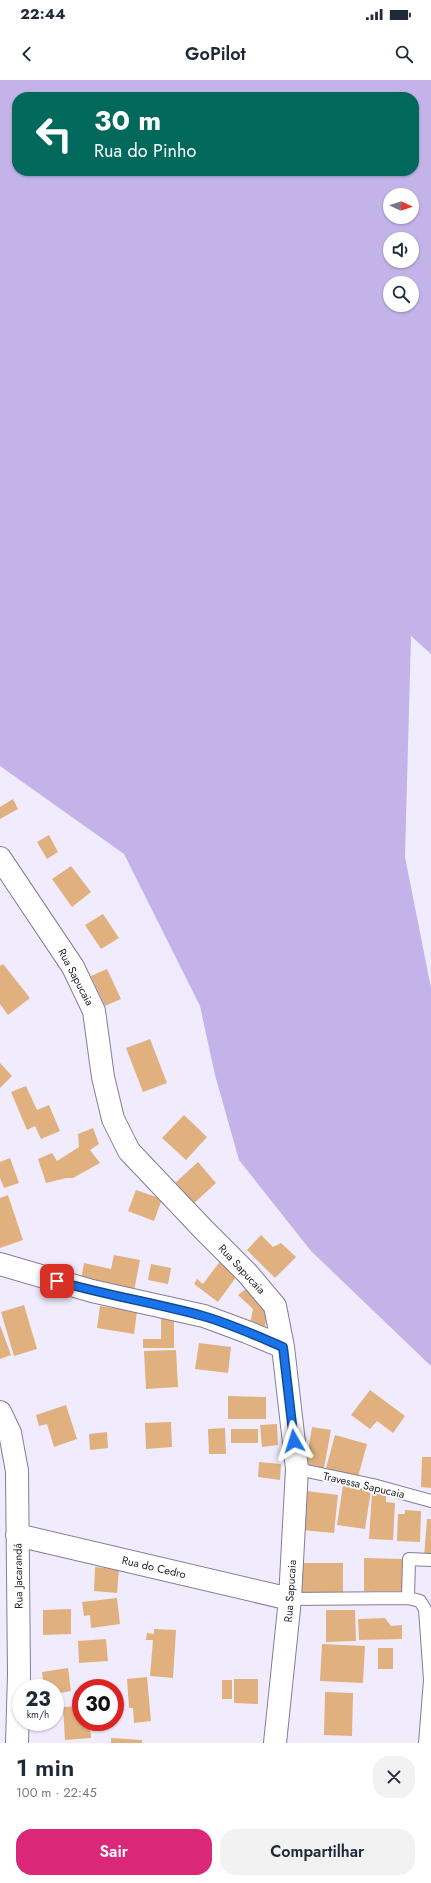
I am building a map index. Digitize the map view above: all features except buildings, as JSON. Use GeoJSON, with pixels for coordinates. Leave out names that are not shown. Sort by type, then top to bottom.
{"type":"FeatureCollection","features":[{"type":"Feature","properties":{"kind":"street","name":"Rua Sapucaia"},"geometry":{"type":"LineString","coordinates":[[0,858],[73,967],[94,1011],[103,1077],[112,1119],[130,1151],[204,1230],[247,1273],[275,1306],[283,1347],[297,1469],[290,1599],[275,1743]]}},
{"type":"Feature","properties":{"kind":"street"},"geometry":{"type":"LineString","coordinates":[[0,1264],[92,1291],[204,1316],[283,1347]]}},
{"type":"Feature","properties":{"kind":"street","name":"Rua Jacarandá"},"geometry":{"type":"LineString","coordinates":[[0,1412],[10,1433],[17,1471],[19,1674],[17,1743]]}},
{"type":"Feature","properties":{"kind":"street","name":"Rua do Cedro"},"geometry":{"type":"LineString","coordinates":[[17,1535],[290,1599]]}},
{"type":"Feature","properties":{"kind":"lane","name":"Travessa Sapucaia"},"geometry":{"type":"LineString","coordinates":[[297,1469],[374,1486],[431,1501]]}},
{"type":"Feature","properties":{"kind":"lane"},"geometry":{"type":"LineString","coordinates":[[425,1743],[430,1680],[425,1609],[420,1599],[409,1559],[431,1560]]}},
{"type":"Feature","properties":{"kind":"lane"},"geometry":{"type":"LineString","coordinates":[[290,1599],[420,1599]]}},
{"type":"Feature","properties":{"kind":"shaded area"},"geometry":{"type":"Polygon","coordinates":[[[0,80],[431,80],[431,654],[411,636],[405,857],[431,988],[431,1366],[311,1251],[239,1160],[215,1075],[200,1006],[124,854],[0,766],[0,80]]]}},
{"type":"Feature","properties":{"kind":"route"},"geometry":{"type":"LineString","coordinates":[[57,1281],[92,1291],[204,1316],[283,1347],[292,1413],[294,1441]]}}]}
